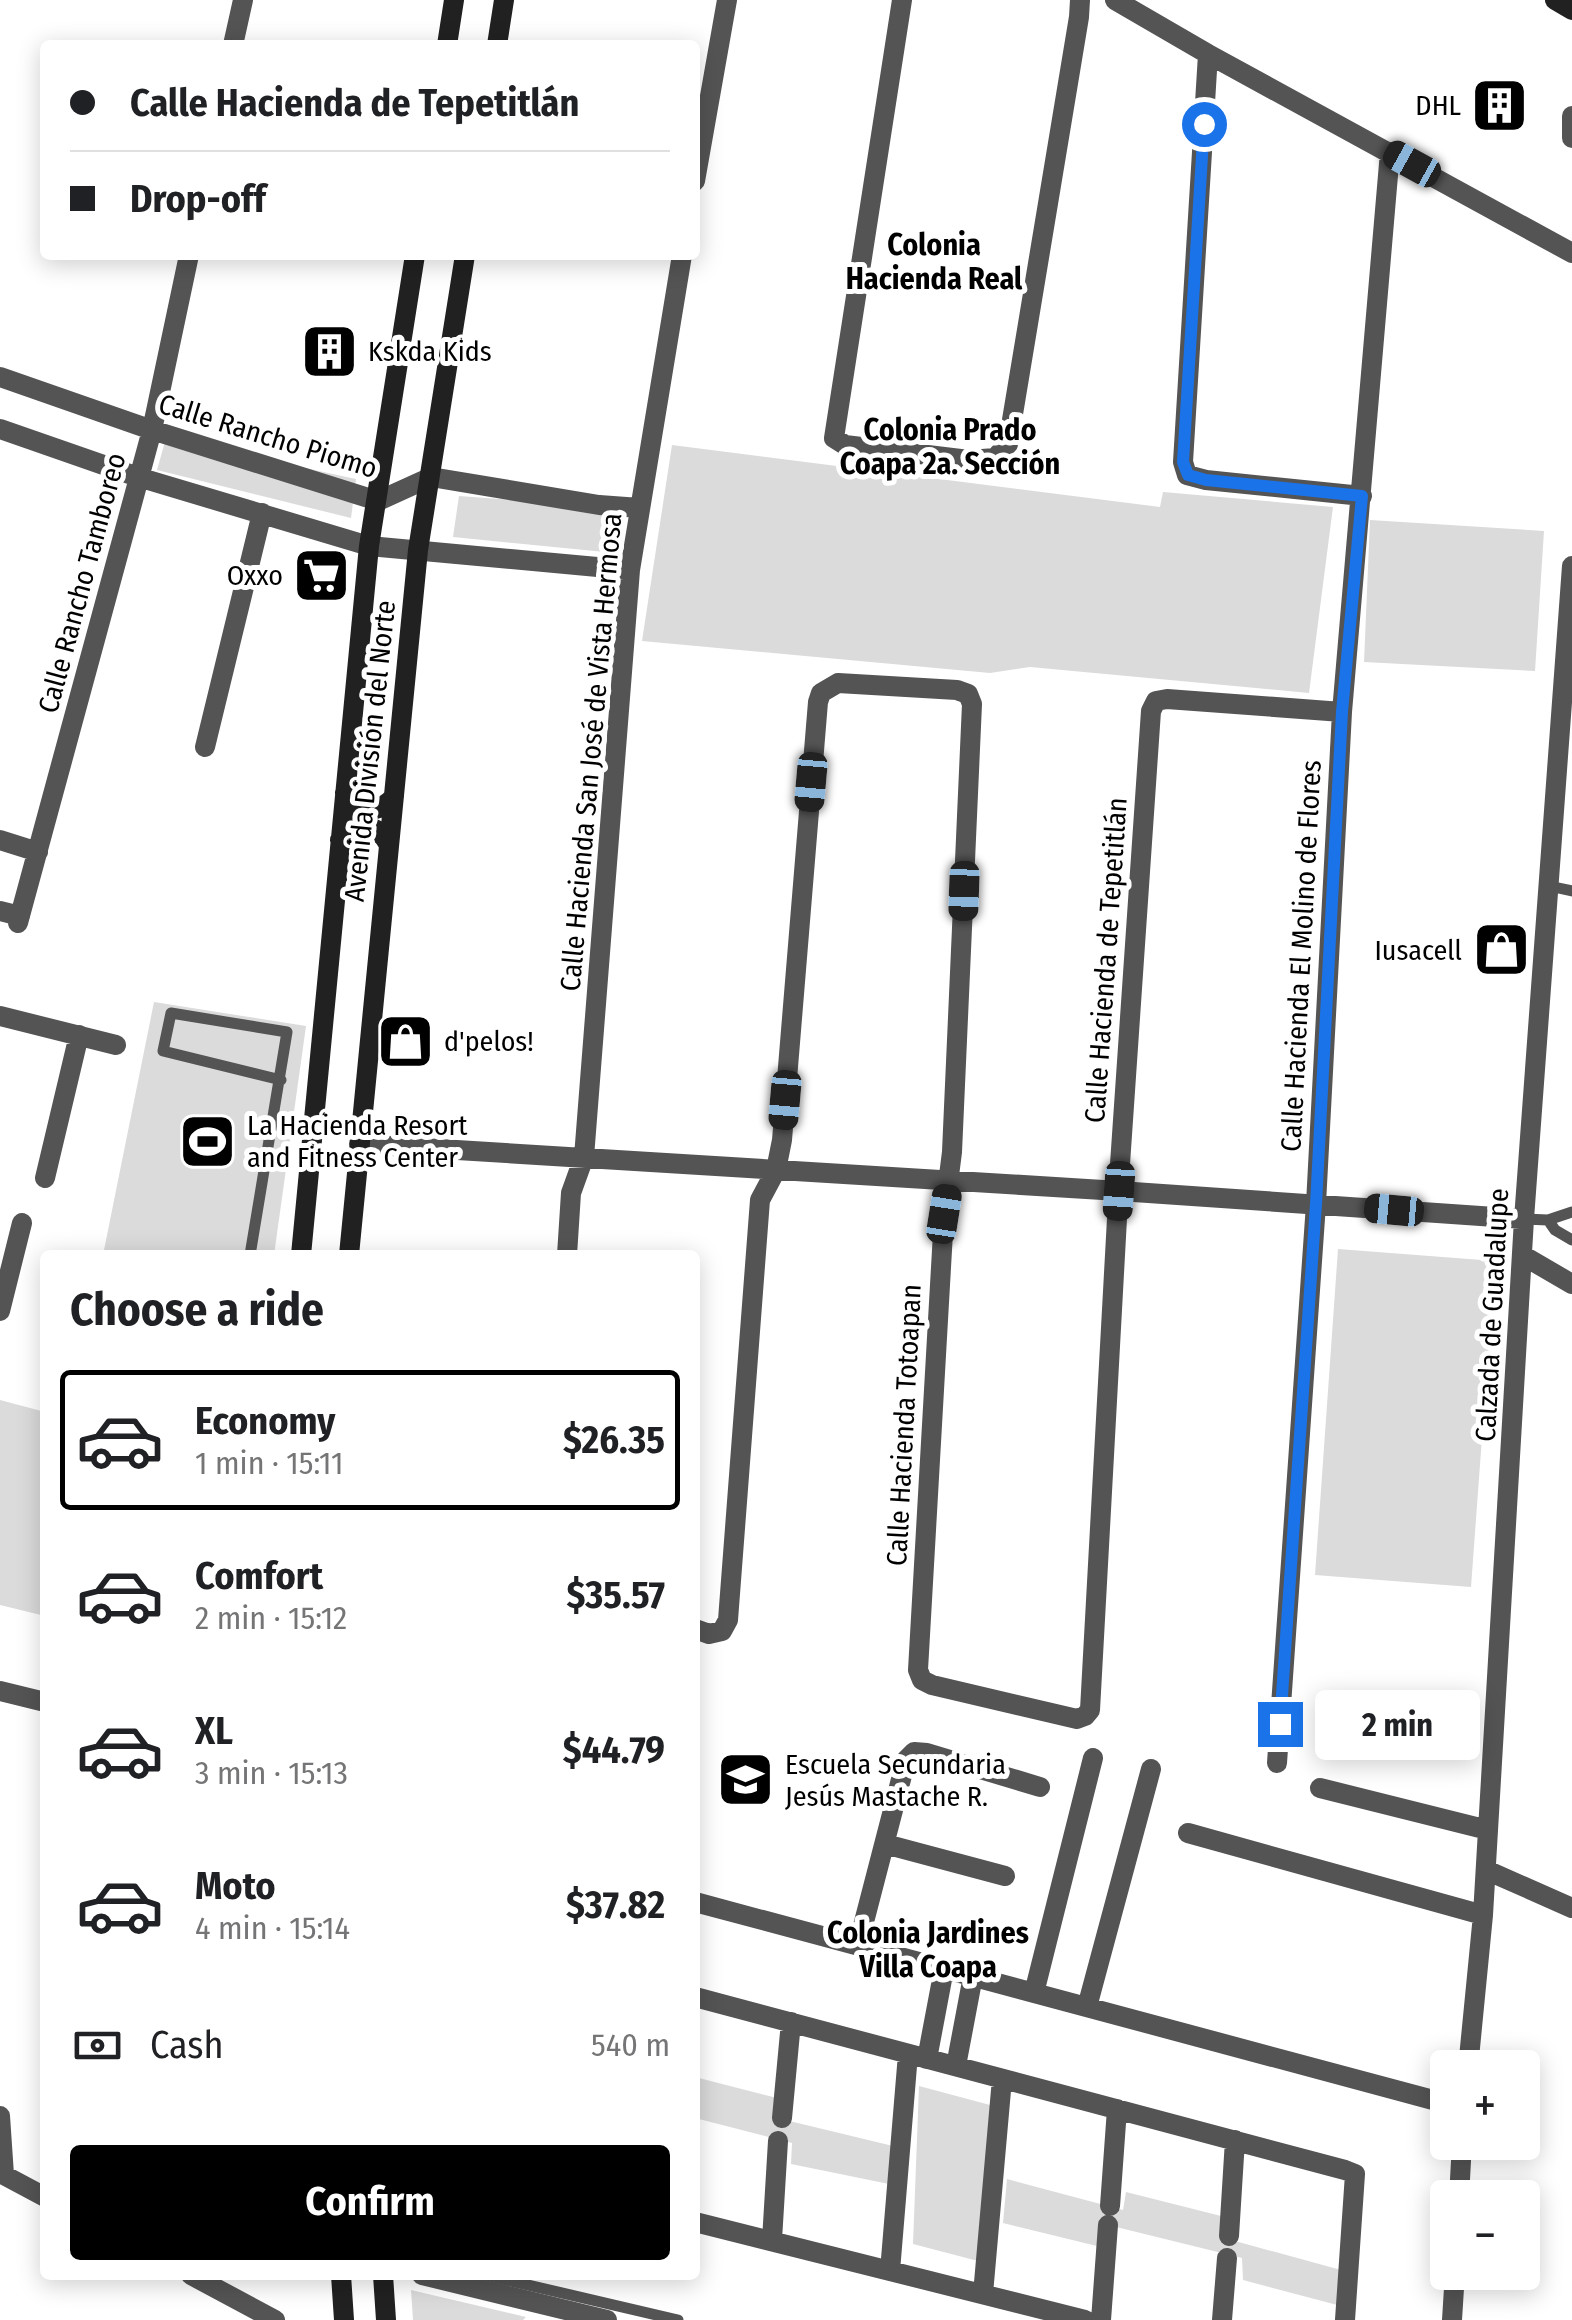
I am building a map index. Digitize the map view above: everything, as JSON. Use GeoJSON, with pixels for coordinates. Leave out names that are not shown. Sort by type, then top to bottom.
{"type":"FeatureCollection","features":[{"type":"Feature","properties":{"kind":"main road"},"geometry":{"type":"LineString","coordinates":[[448,40],[454,0]]}},
{"type":"Feature","properties":{"kind":"main road"},"geometry":{"type":"LineString","coordinates":[[498,40],[504,0]]}},
{"type":"Feature","properties":{"kind":"main road"},"geometry":{"type":"LineString","coordinates":[[1555,0],[1572,10]]}},
{"type":"Feature","properties":{"kind":"main road","name":"Avenida División del Norte"},"geometry":{"type":"LineString","coordinates":[[301,1250],[370,546],[414,260]]}},
{"type":"Feature","properties":{"kind":"main road","name":"Avenida División del Norte"},"geometry":{"type":"LineString","coordinates":[[349,1250],[418,550],[464,260]]}},
{"type":"Feature","properties":{"kind":"main road"},"geometry":{"type":"LineString","coordinates":[[345,793],[357,807],[366,810],[382,808],[394,798]]}},
{"type":"Feature","properties":{"kind":"main road"},"geometry":{"type":"LineString","coordinates":[[340,840],[351,829],[366,826],[380,832],[389,845]]}},
{"type":"Feature","properties":{"kind":"main road"},"geometry":{"type":"LineString","coordinates":[[341,2280],[344,2320]]}},
{"type":"Feature","properties":{"kind":"main road"},"geometry":{"type":"LineString","coordinates":[[384,2280],[386,2320]]}},
{"type":"Feature","properties":{"kind":"street"},"geometry":{"type":"LineString","coordinates":[[234,40],[242,0]]}},
{"type":"Feature","properties":{"kind":"street"},"geometry":{"type":"LineString","coordinates":[[700,153],[727,0]]}},
{"type":"Feature","properties":{"kind":"street"},"geometry":{"type":"LineString","coordinates":[[902,0],[834,438],[845,446],[969,460],[996,458],[1008,444],[1080,0]]}},
{"type":"Feature","properties":{"kind":"street"},"geometry":{"type":"LineString","coordinates":[[1115,0],[1572,253]]}},
{"type":"Feature","properties":{"kind":"street"},"geometry":{"type":"LineString","coordinates":[[1208,54],[1183,462],[1188,475],[1206,480],[1362,496]]}},
{"type":"Feature","properties":{"kind":"street"},"geometry":{"type":"LineString","coordinates":[[1572,116],[1572,138]]}},
{"type":"Feature","properties":{"kind":"street","name":"Calle Hacienda El Molino de Flores"},"geometry":{"type":"LineString","coordinates":[[1277,1764],[1316,1204],[1342,712],[1390,152]]}},
{"type":"Feature","properties":{"kind":"street","name":"Calle Rancho Tamboreo"},"geometry":{"type":"LineString","coordinates":[[13,916],[38,852],[152,430],[187,260]]}},
{"type":"Feature","properties":{"kind":"street","name":"Calle Hacienda San José de Vista Hermosa"},"geometry":{"type":"LineString","coordinates":[[567,1250],[570,1193],[584,1157],[630,570],[681,260]]}},
{"type":"Feature","properties":{"kind":"street","name":"Calle Rancho Piomo"},"geometry":{"type":"LineString","coordinates":[[0,376],[152,430],[378,502],[431,477]]}},
{"type":"Feature","properties":{"kind":"street"},"geometry":{"type":"LineString","coordinates":[[0,429],[138,477],[370,546],[630,570]]}},
{"type":"Feature","properties":{"kind":"street"},"geometry":{"type":"LineString","coordinates":[[431,477],[599,505],[640,508]]}},
{"type":"Feature","properties":{"kind":"street"},"geometry":{"type":"LineString","coordinates":[[205,747],[262,513]]}},
{"type":"Feature","properties":{"kind":"street","name":"Calzada de Guadalupe"},"geometry":{"type":"LineString","coordinates":[[1470,2050],[1484,1914],[1524,1220],[1549,886],[1566,728],[1572,566]]}},
{"type":"Feature","properties":{"kind":"street","name":"Calle Hacienda Totoapan"},"geometry":{"type":"LineString","coordinates":[[776,1170],[782,1140],[818,702],[822,693],[838,682],[968,694],[972,704],[949,1181],[918,1670],[922,1680],[932,1684],[1077,1719],[1090,1710]]}},
{"type":"Feature","properties":{"kind":"street","name":"Calle Hacienda de Tepetitlán"},"geometry":{"type":"LineString","coordinates":[[1090,1710],[1151,711],[1156,700],[1168,699],[1342,712]]}},
{"type":"Feature","properties":{"kind":"street"},"geometry":{"type":"LineString","coordinates":[[0,840],[38,852]]}},
{"type":"Feature","properties":{"kind":"street"},"geometry":{"type":"LineString","coordinates":[[0,1016],[116,1045]]}},
{"type":"Feature","properties":{"kind":"street"},"geometry":{"type":"LineString","coordinates":[[46,1178],[79,1036]]}},
{"type":"Feature","properties":{"kind":"street"},"geometry":{"type":"LineString","coordinates":[[360,1144],[1524,1220]]}},
{"type":"Feature","properties":{"kind":"street"},"geometry":{"type":"LineString","coordinates":[[700,1631],[709,1634],[722,1630],[728,1620],[760,1200],[776,1170]]}},
{"type":"Feature","properties":{"kind":"street"},"geometry":{"type":"LineString","coordinates":[[0,1311],[4,1280],[22,1223]]}},
{"type":"Feature","properties":{"kind":"street"},"geometry":{"type":"LineString","coordinates":[[1522,1255],[1572,1284]]}},
{"type":"Feature","properties":{"kind":"street"},"geometry":{"type":"LineString","coordinates":[[0,1691],[40,1701]]}},
{"type":"Feature","properties":{"kind":"street"},"geometry":{"type":"LineString","coordinates":[[858,1945],[906,1760],[914,1752],[1040,1787]]}},
{"type":"Feature","properties":{"kind":"street"},"geometry":{"type":"LineString","coordinates":[[1034,1993],[1093,1758]]}},
{"type":"Feature","properties":{"kind":"street"},"geometry":{"type":"LineString","coordinates":[[1087,2007],[1151,1768]]}},
{"type":"Feature","properties":{"kind":"street"},"geometry":{"type":"LineString","coordinates":[[1320,1788],[1488,1830]]}},
{"type":"Feature","properties":{"kind":"street"},"geometry":{"type":"LineString","coordinates":[[1188,1833],[1484,1914]]}},
{"type":"Feature","properties":{"kind":"street"},"geometry":{"type":"LineString","coordinates":[[885,1844],[1005,1876]]}},
{"type":"Feature","properties":{"kind":"street"},"geometry":{"type":"LineString","coordinates":[[1486,1870],[1572,1908]]}},
{"type":"Feature","properties":{"kind":"street"},"geometry":{"type":"LineString","coordinates":[[700,1903],[1430,2099]]}},
{"type":"Feature","properties":{"kind":"street"},"geometry":{"type":"LineString","coordinates":[[890,2271],[918,2056],[944,1969]]}},
{"type":"Feature","properties":{"kind":"street"},"geometry":{"type":"LineString","coordinates":[[956,2066],[973,1976]]}},
{"type":"Feature","properties":{"kind":"street"},"geometry":{"type":"LineString","coordinates":[[700,1998],[1355,2174],[1345,2320]]}},
{"type":"Feature","properties":{"kind":"street"},"geometry":{"type":"LineString","coordinates":[[782,2118],[791,2022]]}},
{"type":"Feature","properties":{"kind":"street"},"geometry":{"type":"LineString","coordinates":[[983,2294],[1002,2078]]}},
{"type":"Feature","properties":{"kind":"street"},"geometry":{"type":"LineString","coordinates":[[1101,2320],[1117,2109]]}},
{"type":"Feature","properties":{"kind":"street"},"geometry":{"type":"LineString","coordinates":[[0,2116],[2,2174],[40,2194]]}},
{"type":"Feature","properties":{"kind":"street"},"geometry":{"type":"LineString","coordinates":[[1222,2320],[1235,2140]]}},
{"type":"Feature","properties":{"kind":"street"},"geometry":{"type":"LineString","coordinates":[[772,2240],[778,2142]]}},
{"type":"Feature","properties":{"kind":"street"},"geometry":{"type":"LineString","coordinates":[[700,2223],[1085,2320]]}},
{"type":"Feature","properties":{"kind":"street"},"geometry":{"type":"LineString","coordinates":[[201,2280],[274,2320]]}},
{"type":"Feature","properties":{"kind":"street"},"geometry":{"type":"LineString","coordinates":[[443,2280],[607,2320]]}},
{"type":"Feature","properties":{"kind":"street"},"geometry":{"type":"LineString","coordinates":[[1452,2320],[1454,2290]]}},
{"type":"Feature","properties":{"kind":"lane"},"geometry":{"type":"LineString","coordinates":[[1549,886],[1572,890]]}},
{"type":"Feature","properties":{"kind":"lane"},"geometry":{"type":"LineString","coordinates":[[251,1250],[281,1080],[287,1032],[170,1013],[162,1051],[281,1080]]}},
{"type":"Feature","properties":{"kind":"lane"},"geometry":{"type":"LineString","coordinates":[[1524,1220],[1548,1220],[1571,1214]]}},
{"type":"Feature","properties":{"kind":"lane"},"geometry":{"type":"LineString","coordinates":[[1548,1220],[1555,1230],[1572,1240]]}},
{"type":"Feature","properties":{"kind":"lane"},"geometry":{"type":"LineString","coordinates":[[506,2280],[678,2320]]}},
{"type":"Feature","properties":{"kind":"shaded area"},"geometry":{"type":"Polygon","coordinates":[[[166,438],[356,479],[351,518],[157,470],[166,438]]]}},
{"type":"Feature","properties":{"kind":"shaded area"},"geometry":{"type":"Polygon","coordinates":[[[672,445],[1160,507],[1163,492],[1333,507],[1309,693],[1030,667],[990,673],[642,641],[672,445]]]}},
{"type":"Feature","properties":{"kind":"shaded area"},"geometry":{"type":"Polygon","coordinates":[[[459,496],[618,508],[615,553],[453,537],[459,496]]]}},
{"type":"Feature","properties":{"kind":"shaded area"},"geometry":{"type":"Polygon","coordinates":[[[1370,520],[1544,531],[1535,671],[1364,662],[1370,520]]]}},
{"type":"Feature","properties":{"kind":"shaded area","name":"La Hacienda Resort and Fitness Center"},"geometry":{"type":"Polygon","coordinates":[[[154,1002],[306,1026],[275,1250],[104,1250],[154,1002]]]}},
{"type":"Feature","properties":{"kind":"shaded area"},"geometry":{"type":"Polygon","coordinates":[[[1338,1249],[1495,1261],[1471,1587],[1315,1575],[1338,1249]]]}},
{"type":"Feature","properties":{"kind":"shaded area"},"geometry":{"type":"Polygon","coordinates":[[[0,1400],[40,1411],[40,1615],[0,1605],[0,1400]]]}},
{"type":"Feature","properties":{"kind":"shaded area"},"geometry":{"type":"Polygon","coordinates":[[[700,2078],[777,2098],[777,2118],[893,2146],[889,2184],[791,2164],[792,2143],[700,2119],[700,2078]]]}},
{"type":"Feature","properties":{"kind":"shaded area"},"geometry":{"type":"Polygon","coordinates":[[[919,2086],[990,2105],[978,2261],[913,2244],[919,2086]]]}},
{"type":"Feature","properties":{"kind":"shaded area"},"geometry":{"type":"Polygon","coordinates":[[[1007,2179],[1123,2210],[1126,2192],[1225,2217],[1224,2238],[1341,2270],[1341,2306],[1243,2280],[1242,2258],[1104,2224],[1101,2247],[1003,2223],[1007,2179]]]}},
{"type":"Feature","properties":{"kind":"shaded area"},"geometry":{"type":"Polygon","coordinates":[[[411,2290],[526,2317],[413,2320],[411,2290]]]}},
{"type":"Feature","properties":{"kind":"place","name":"DHL"},"geometry":{"type":"Point","coordinates":[1500,105]}},
{"type":"Feature","properties":{"kind":"place","name":"Kskda Kids"},"geometry":{"type":"Point","coordinates":[329,351]}},
{"type":"Feature","properties":{"kind":"place","name":"Oxxo"},"geometry":{"type":"Point","coordinates":[322,575]}},
{"type":"Feature","properties":{"kind":"place","name":"Iusacell"},"geometry":{"type":"Point","coordinates":[1501,950]}},
{"type":"Feature","properties":{"kind":"place","name":"d'pelos!"},"geometry":{"type":"Point","coordinates":[405,1041]}},
{"type":"Feature","properties":{"kind":"place","name":"La Hacienda Resort and Fitness Center"},"geometry":{"type":"Point","coordinates":[208,1141]}},
{"type":"Feature","properties":{"kind":"place","name":"Escuela Secundaria Jesús Mastache R."},"geometry":{"type":"Point","coordinates":[746,1780]}},
{"type":"Feature","properties":{"kind":"district","name":"Colonia Hacienda Real"},"geometry":{"type":"Point","coordinates":[934,262]}},
{"type":"Feature","properties":{"kind":"district","name":"Colonia Prado Coapa 2a. Sección"},"geometry":{"type":"Point","coordinates":[950,447]}},
{"type":"Feature","properties":{"kind":"district","name":"Colonia Jardines Villa Coapa"},"geometry":{"type":"Point","coordinates":[928,1950]}},
{"type":"Feature","properties":{"kind":"route"},"geometry":{"type":"LineString","coordinates":[[1204,124],[1183,462],[1188,475],[1362,496],[1342,712],[1316,1204],[1280,1724]]}}]}
